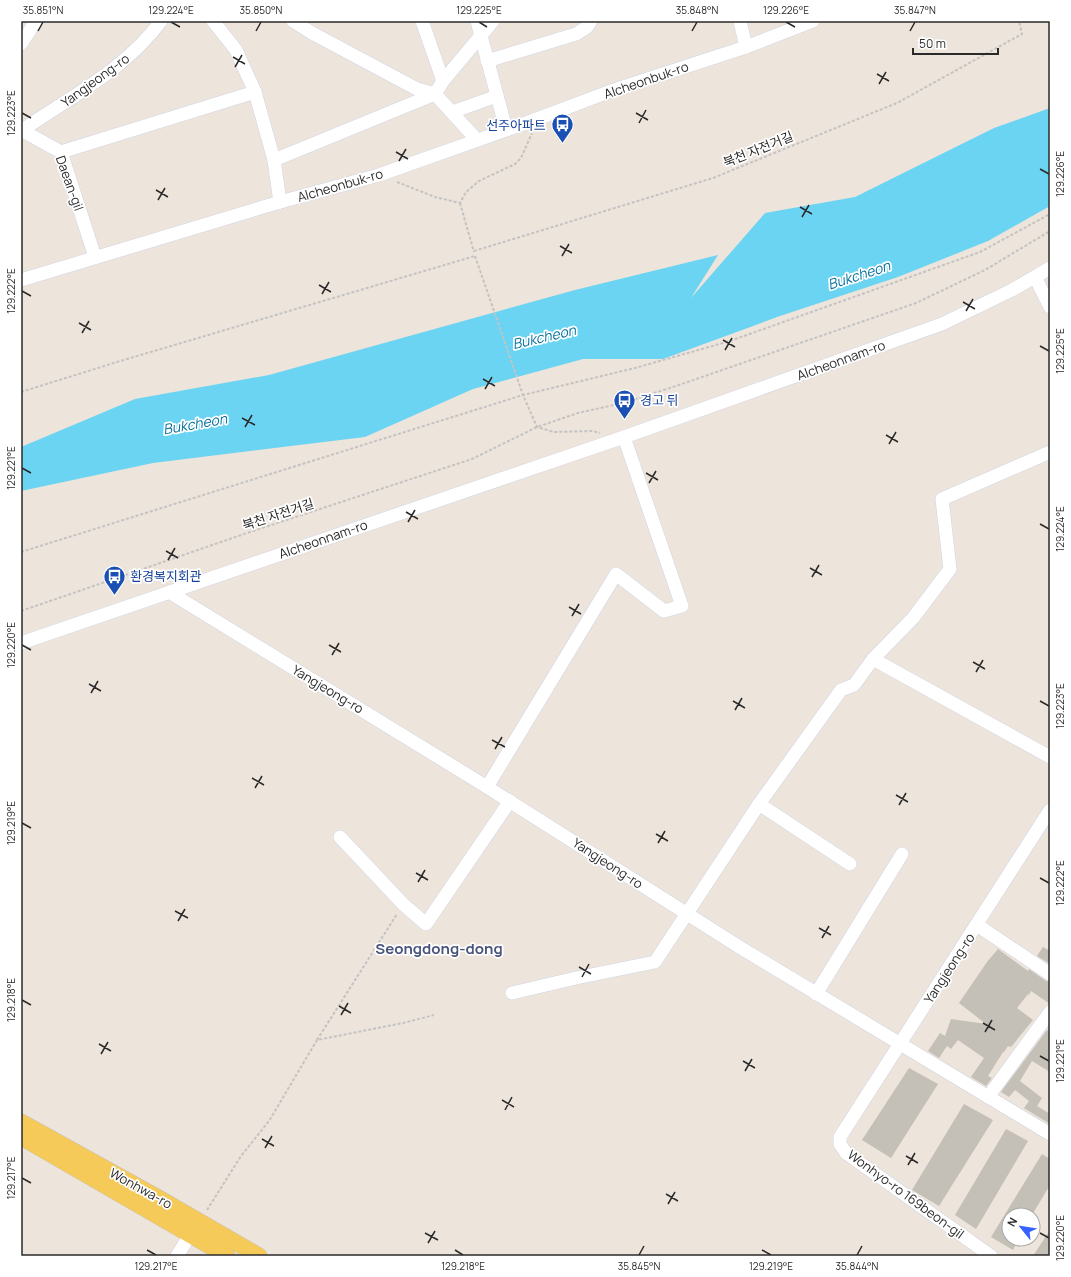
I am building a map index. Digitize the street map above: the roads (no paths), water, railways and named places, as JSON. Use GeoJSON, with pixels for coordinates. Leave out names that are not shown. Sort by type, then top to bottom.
{"type":"FeatureCollection","features":[{"type":"Feature","properties":{"kind":"main road","name":"Wonhwa-ro"},"geometry":{"type":"LineString","coordinates":[[21,1122],[259,1256]]}},
{"type":"Feature","properties":{"kind":"main road","name":"Wonhwa-ro"},"geometry":{"type":"LineString","coordinates":[[21,1137],[227,1256]]}},
{"type":"Feature","properties":{"kind":"street"},"geometry":{"type":"LineString","coordinates":[[21,44],[36,21]]}},
{"type":"Feature","properties":{"kind":"street","name":"Yangjeong-ro"},"geometry":{"type":"LineString","coordinates":[[21,131],[118,66],[148,38],[160,21]]}},
{"type":"Feature","properties":{"kind":"street"},"geometry":{"type":"LineString","coordinates":[[213,21],[236,50],[255,92],[274,160],[280,202]]}},
{"type":"Feature","properties":{"kind":"street"},"geometry":{"type":"LineString","coordinates":[[293,21],[312,33],[417,89],[435,94],[477,140]]}},
{"type":"Feature","properties":{"kind":"street"},"geometry":{"type":"LineString","coordinates":[[422,21],[443,81]]}},
{"type":"Feature","properties":{"kind":"street"},"geometry":{"type":"LineString","coordinates":[[478,21],[506,129]]}},
{"type":"Feature","properties":{"kind":"street"},"geometry":{"type":"LineString","coordinates":[[274,160],[435,94],[443,81],[493,21]]}},
{"type":"Feature","properties":{"kind":"street"},"geometry":{"type":"LineString","coordinates":[[488,61],[576,34],[587,27],[591,21]]}},
{"type":"Feature","properties":{"kind":"street"},"geometry":{"type":"LineString","coordinates":[[740,21],[746,47]]}},
{"type":"Feature","properties":{"kind":"street","name":"Alcheonbuk-ro"},"geometry":{"type":"LineString","coordinates":[[21,280],[280,202],[379,175],[611,91],[746,47],[813,21]]}},
{"type":"Feature","properties":{"kind":"street"},"geometry":{"type":"LineString","coordinates":[[61,152],[255,92]]}},
{"type":"Feature","properties":{"kind":"street"},"geometry":{"type":"LineString","coordinates":[[452,112],[497,96]]}},
{"type":"Feature","properties":{"kind":"street","name":"Daean-gil"},"geometry":{"type":"LineString","coordinates":[[21,131],[61,152],[95,257]]}},
{"type":"Feature","properties":{"kind":"street","name":"Alcheonnam-ro"},"geometry":{"type":"LineString","coordinates":[[21,643],[624,437],[942,324],[1012,290],[1050,268]]}},
{"type":"Feature","properties":{"kind":"street"},"geometry":{"type":"LineString","coordinates":[[1035,277],[1050,306]]}},
{"type":"Feature","properties":{"kind":"street"},"geometry":{"type":"LineString","coordinates":[[487,787],[616,574],[664,611],[682,606],[624,437]]}},
{"type":"Feature","properties":{"kind":"street"},"geometry":{"type":"LineString","coordinates":[[512,993],[655,962],[760,804],[841,690],[854,685],[873,659],[913,618],[950,569],[942,499],[1050,452]]}},
{"type":"Feature","properties":{"kind":"street","name":"Yangjeong-ro"},"geometry":{"type":"LineString","coordinates":[[169,592],[510,801],[687,915],[900,1044],[1050,810]]}},
{"type":"Feature","properties":{"kind":"street"},"geometry":{"type":"LineString","coordinates":[[873,659],[1050,757]]}},
{"type":"Feature","properties":{"kind":"street"},"geometry":{"type":"LineString","coordinates":[[340,837],[403,904],[426,924],[510,801]]}},
{"type":"Feature","properties":{"kind":"street"},"geometry":{"type":"LineString","coordinates":[[760,804],[850,864]]}},
{"type":"Feature","properties":{"kind":"street"},"geometry":{"type":"LineString","coordinates":[[816,994],[902,854]]}},
{"type":"Feature","properties":{"kind":"street"},"geometry":{"type":"LineString","coordinates":[[977,925],[1050,974]]}},
{"type":"Feature","properties":{"kind":"street"},"geometry":{"type":"LineString","coordinates":[[988,1097],[1050,1012]]}},
{"type":"Feature","properties":{"kind":"street"},"geometry":{"type":"LineString","coordinates":[[900,1044],[1050,1134]]}},
{"type":"Feature","properties":{"kind":"street","name":"Wonhyo-ro 169beon-gil"},"geometry":{"type":"LineString","coordinates":[[900,1044],[840,1137],[840,1144],[846,1153],[991,1256]]}},
{"type":"Feature","properties":{"kind":"street"},"geometry":{"type":"LineString","coordinates":[[177,1256],[190,1235]]}},
{"type":"Feature","properties":{"kind":"water","name":"Bukcheon"},"geometry":{"type":"Polygon","coordinates":[[[1050,108],[1050,206],[988,241],[898,277],[780,316],[663,359],[583,359],[473,389],[365,437],[153,463],[21,491],[21,447],[135,399],[269,375],[575,290],[718,255],[691,298],[765,213],[855,197],[994,128],[1050,108]]]}},
{"type":"Feature","properties":{"kind":"place","name":"선주아파트"},"geometry":{"type":"Point","coordinates":[562,144]}},
{"type":"Feature","properties":{"kind":"place","name":"경고 뒤"},"geometry":{"type":"Point","coordinates":[625,420]}},
{"type":"Feature","properties":{"kind":"place","name":"환경복지회관"},"geometry":{"type":"Point","coordinates":[115,596]}},
{"type":"Feature","properties":{"kind":"district","name":"Seongdong-dong"},"geometry":{"type":"Point","coordinates":[439,949]}}]}
